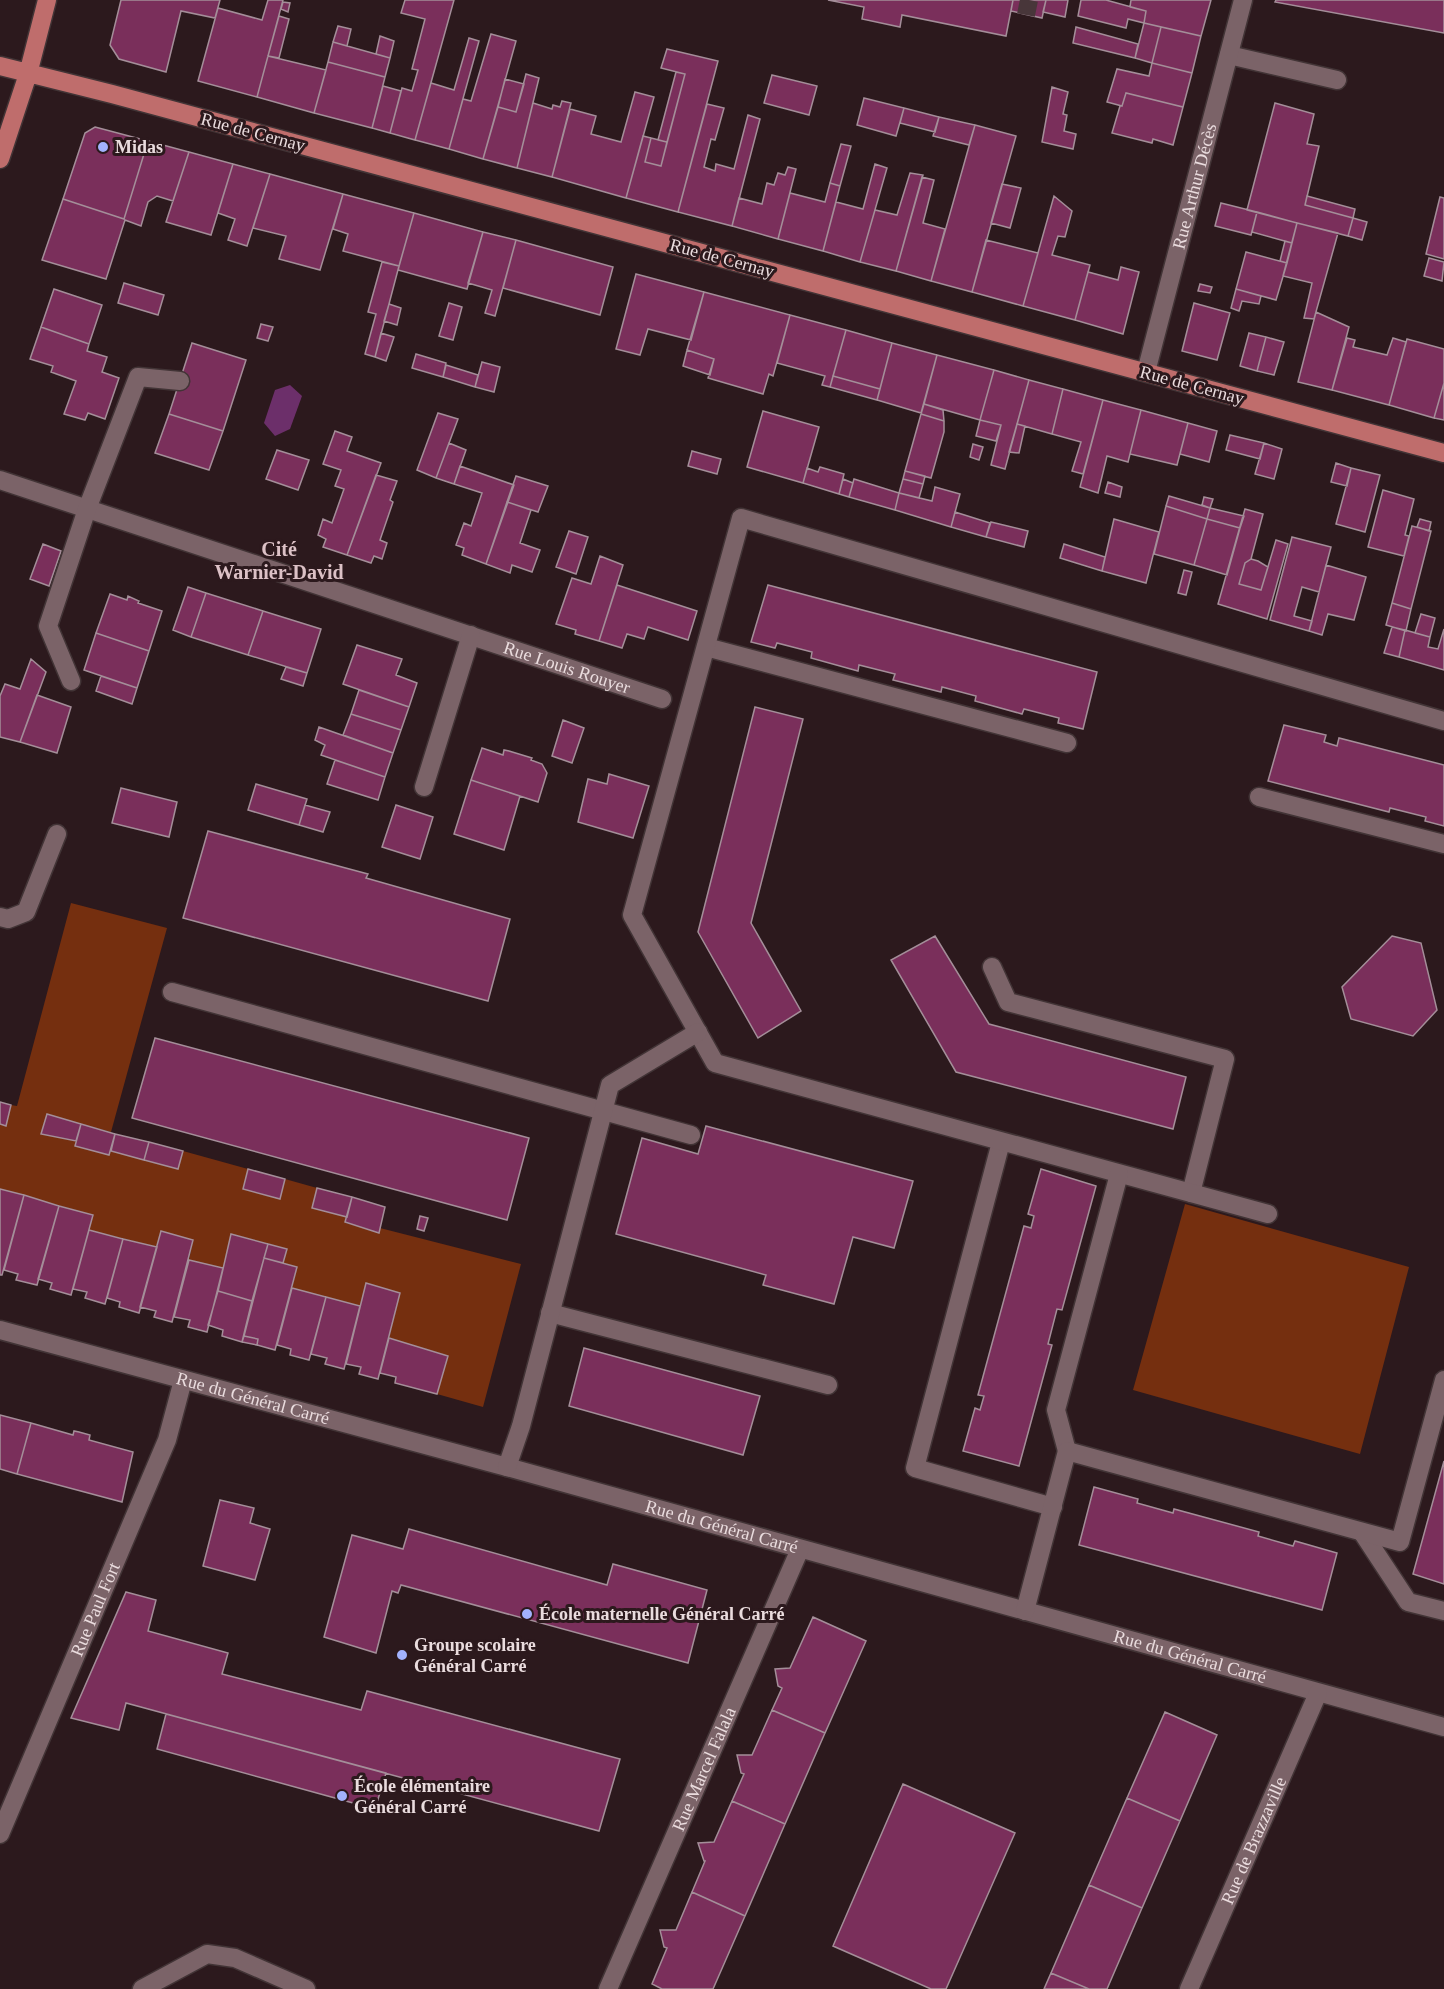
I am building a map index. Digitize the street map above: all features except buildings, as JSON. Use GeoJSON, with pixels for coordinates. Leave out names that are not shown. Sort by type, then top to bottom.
{"type":"FeatureCollection","features":[{"type":"Feature","properties":{"kind":"main road"},"geometry":{"type":"LineString","coordinates":[[0,159],[28,74],[47,0]]}},
{"type":"Feature","properties":{"kind":"main road","name":"Rue de Cernay"},"geometry":{"type":"LineString","coordinates":[[0,66],[112,94],[1444,453]]}},
{"type":"Feature","properties":{"kind":"street","name":"Rue Arthur Décès"},"geometry":{"type":"LineString","coordinates":[[1146,372],[1243,0]]}},
{"type":"Feature","properties":{"kind":"street"},"geometry":{"type":"LineString","coordinates":[[1229,55],[1337,80]]}},
{"type":"Feature","properties":{"kind":"street"},"geometry":{"type":"LineString","coordinates":[[71,681],[48,626],[87,509],[138,376],[180,381]]}},
{"type":"Feature","properties":{"kind":"street","name":"Rue Louis Rouyer"},"geometry":{"type":"LineString","coordinates":[[0,480],[662,699]]}},
{"type":"Feature","properties":{"kind":"street"},"geometry":{"type":"LineString","coordinates":[[1268,1214],[715,1063],[632,915],[741,518],[1444,721]]}},
{"type":"Feature","properties":{"kind":"street"},"geometry":{"type":"LineString","coordinates":[[424,787],[471,635]]}},
{"type":"Feature","properties":{"kind":"street"},"geometry":{"type":"LineString","coordinates":[[705,647],[1067,743]]}},
{"type":"Feature","properties":{"kind":"street"},"geometry":{"type":"LineString","coordinates":[[1259,797],[1444,844]]}},
{"type":"Feature","properties":{"kind":"street"},"geometry":{"type":"LineString","coordinates":[[0,917],[8,919],[26,912],[57,834]]}},
{"type":"Feature","properties":{"kind":"street"},"geometry":{"type":"LineString","coordinates":[[992,967],[1008,1002],[1225,1059],[1191,1193]]}},
{"type":"Feature","properties":{"kind":"street"},"geometry":{"type":"LineString","coordinates":[[172,992],[691,1135]]}},
{"type":"Feature","properties":{"kind":"street"},"geometry":{"type":"LineString","coordinates":[[507,1467],[521,1426],[610,1085],[698,1032]]}},
{"type":"Feature","properties":{"kind":"street"},"geometry":{"type":"LineString","coordinates":[[1001,1142],[915,1468],[1053,1507]]}},
{"type":"Feature","properties":{"kind":"street"},"geometry":{"type":"LineString","coordinates":[[1025,1611],[1067,1451],[1056,1410],[1119,1174]]}},
{"type":"Feature","properties":{"kind":"street"},"geometry":{"type":"LineString","coordinates":[[550,1313],[828,1385]]}},
{"type":"Feature","properties":{"kind":"street","name":"Rue du Général Carré"},"geometry":{"type":"LineString","coordinates":[[0,1330],[507,1467],[1444,1727]]}},
{"type":"Feature","properties":{"kind":"street","name":"Rue Paul Fort"},"geometry":{"type":"LineString","coordinates":[[0,1834],[167,1440],[183,1380]]}},
{"type":"Feature","properties":{"kind":"street"},"geometry":{"type":"LineString","coordinates":[[1067,1451],[1400,1542],[1444,1380]]}},
{"type":"Feature","properties":{"kind":"street"},"geometry":{"type":"LineString","coordinates":[[1362,1532],[1408,1602],[1444,1611]]}},
{"type":"Feature","properties":{"kind":"street","name":"Rue Marcel Falala"},"geometry":{"type":"LineString","coordinates":[[608,1989],[800,1549]]}},
{"type":"Feature","properties":{"kind":"street","name":"Rue de Brazzaville"},"geometry":{"type":"LineString","coordinates":[[1190,1989],[1318,1693]]}},
{"type":"Feature","properties":{"kind":"street"},"geometry":{"type":"LineString","coordinates":[[142,1989],[207,1954],[235,1958],[306,1989]]}},
{"type":"Feature","properties":{"kind":"shaded area"},"geometry":{"type":"Polygon","coordinates":[[[290,385],[302,396],[290,429],[275,436],[264,423],[275,390],[290,385]]]}},
{"type":"Feature","properties":{"kind":"shaded area"},"geometry":{"type":"Polygon","coordinates":[[[71,903],[167,928],[111,1132],[47,1115],[41,1134],[76,1141],[75,1146],[109,1155],[111,1151],[177,1169],[183,1151],[248,1169],[243,1189],[279,1199],[285,1179],[317,1188],[313,1208],[347,1217],[346,1223],[378,1232],[380,1228],[521,1264],[483,1407],[437,1394],[448,1356],[389,1338],[400,1293],[366,1283],[360,1306],[292,1288],[297,1267],[283,1263],[287,1249],[232,1234],[223,1268],[189,1260],[193,1240],[157,1247],[89,1230],[93,1215],[0,1189],[0,1124],[6,1126],[11,1105],[17,1106],[71,903]]]}},
{"type":"Feature","properties":{"kind":"shaded area"},"geometry":{"type":"Polygon","coordinates":[[[1185,1204],[1409,1267],[1360,1454],[1133,1390],[1185,1204]]]}},
{"type":"Feature","properties":{"kind":"tunnel"},"geometry":{"type":"LineString","coordinates":[[1026,15],[1029,0]]}},
{"type":"Feature","properties":{"kind":"place","name":"Midas"},"geometry":{"type":"Point","coordinates":[103,147]}},
{"type":"Feature","properties":{"kind":"place","name":"École maternelle Général Carré"},"geometry":{"type":"Point","coordinates":[527,1614]}},
{"type":"Feature","properties":{"kind":"place","name":"Groupe scolaire Général Carré"},"geometry":{"type":"Point","coordinates":[402,1655]}},
{"type":"Feature","properties":{"kind":"place","name":"École élémentaire Général Carré"},"geometry":{"type":"Point","coordinates":[342,1796]}},
{"type":"Feature","properties":{"kind":"district","name":"Cité Warnier-David"},"geometry":{"type":"Point","coordinates":[279,560]}}]}
